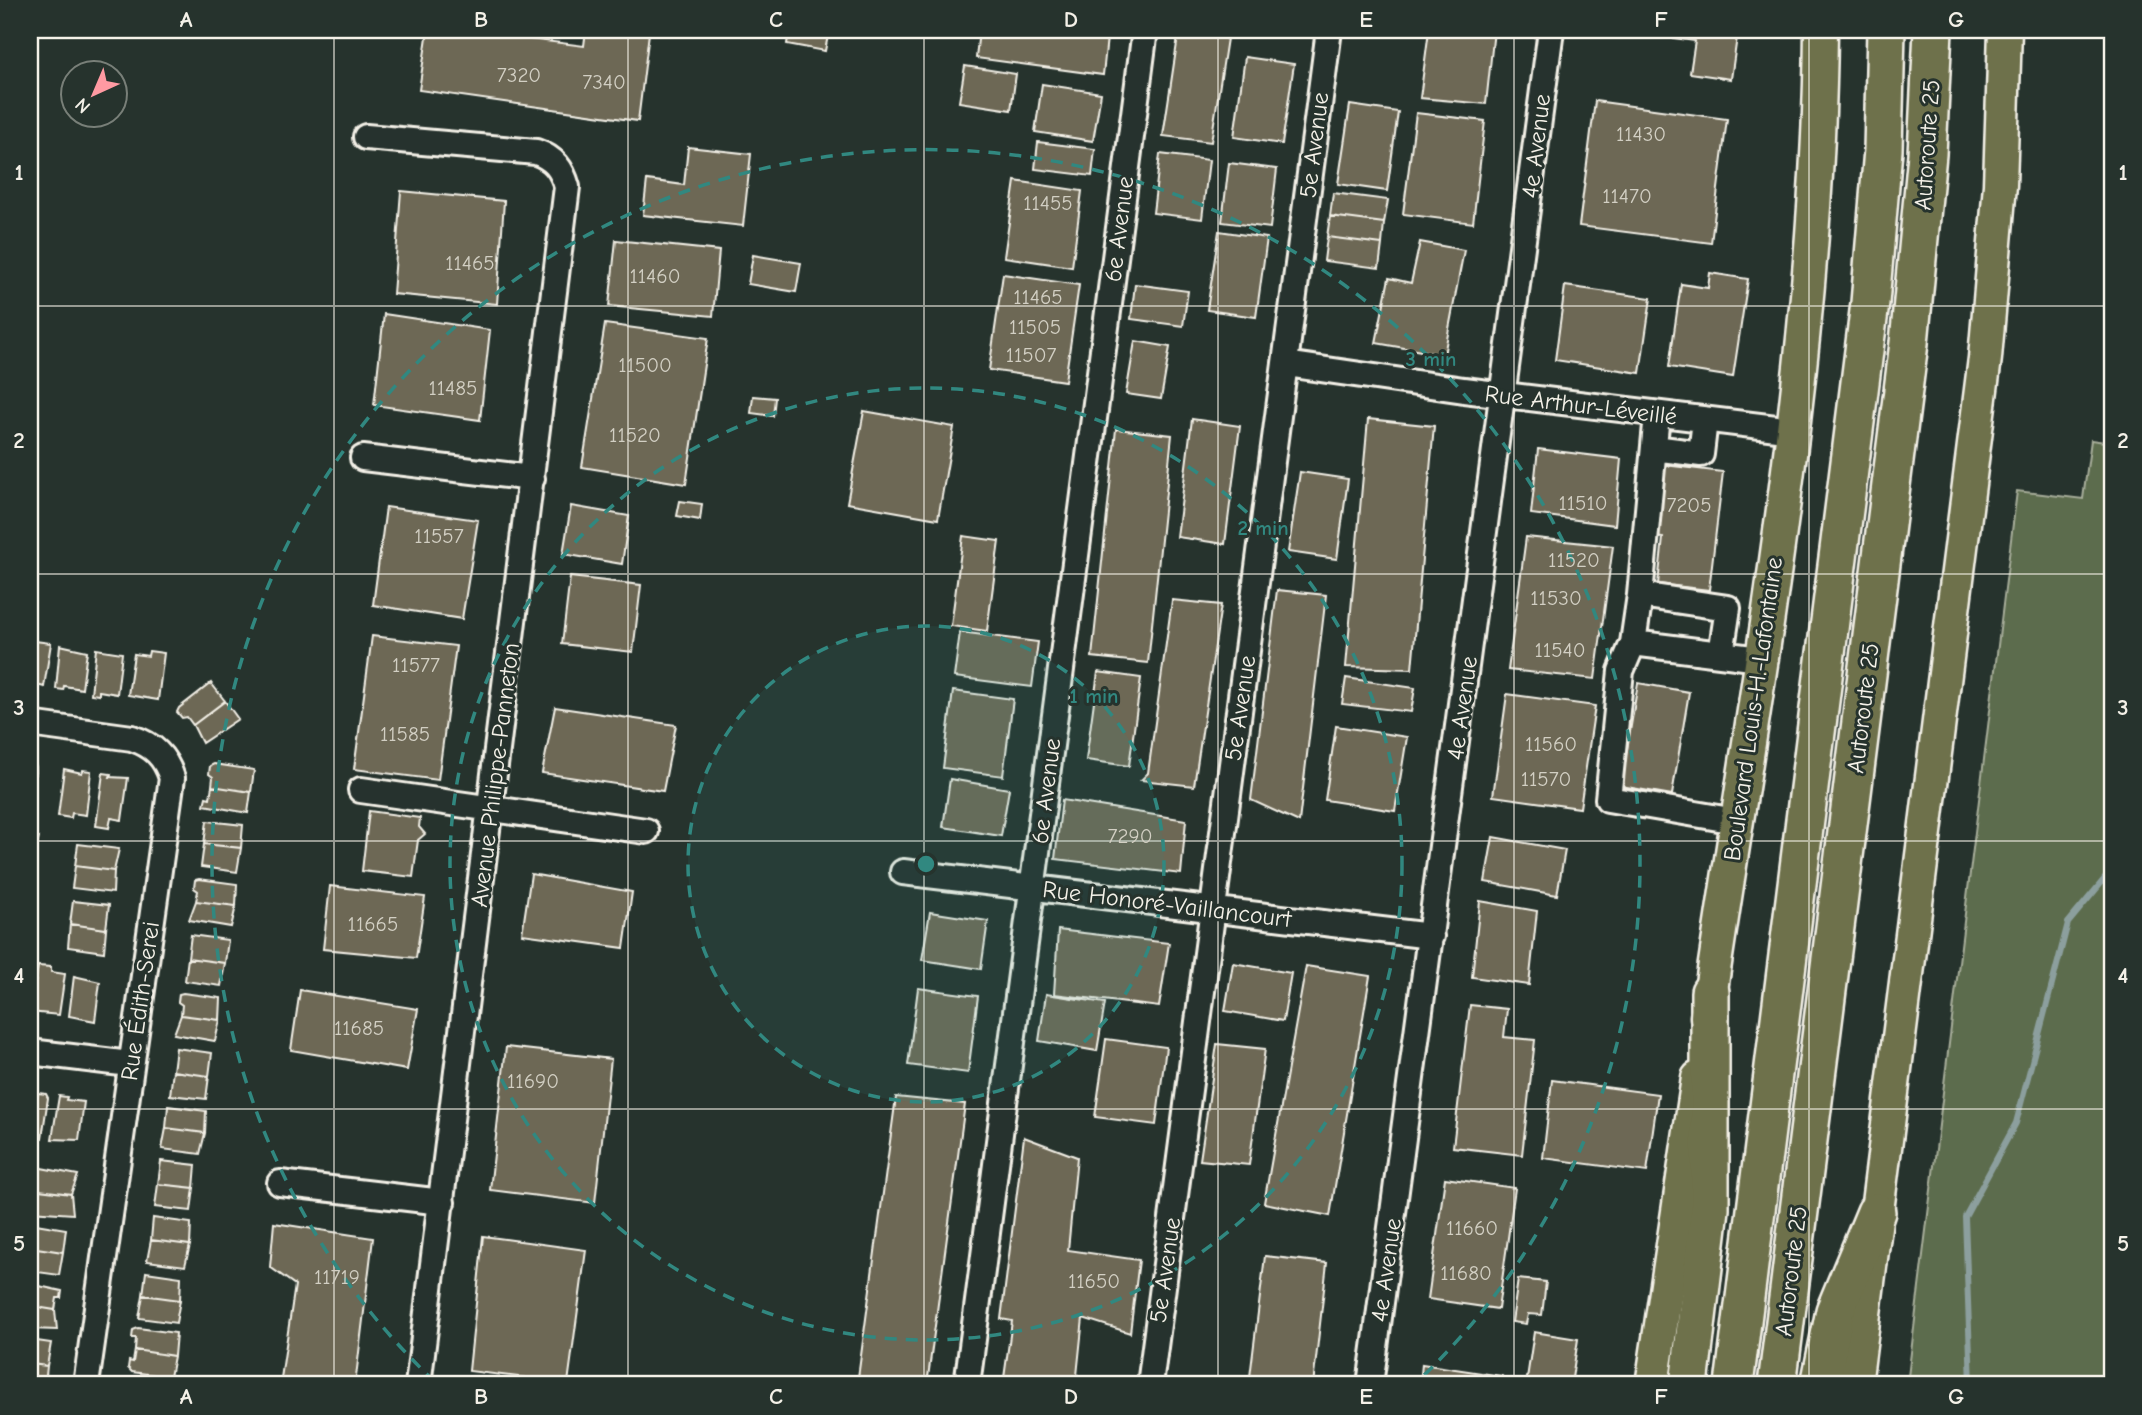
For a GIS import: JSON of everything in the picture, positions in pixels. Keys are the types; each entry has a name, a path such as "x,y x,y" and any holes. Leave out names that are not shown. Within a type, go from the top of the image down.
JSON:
{"highway":[{"name":"Autoroute 25","path":"1734,1385 1867,331 1881,175 1886,30"},
{"name":"Autoroute 25","path":"1777,1385 1909,343 1924,190 1933,30"},
{"path":"1689,1385 1710,1209 1710,992"},
{"path":"1819,1385 1835,1311 1876,1212"}],"main road":[{"name":"Boulevard Louis-H.-Lafontaine","path":"1652,1385 1793,430 1815,200 1821,30"},
{"path":"1855,1385 1985,358 2000,185 2005,30"}],"street":[{"name":"6e Avenue","path":"967,1385 1145,30"},
{"name":"5e Avenue","path":"1150,1385 1329,30"},
{"name":"4e Avenue","path":"1370,1385 1551,30"},
{"name":"Avenue Philippe-Panneton","path":"366,136 536,152 548,156 559,166 567,187 418,1385"},
{"name":"Rue Arthur-Léveillé","path":"1286,364 1793,430"},
{"path":"1657,414 1640,595 1633,643 1621,671 1608,799 1736,821"},
{"path":"1654,448 1701,454 1704,420"},
{"path":"363,458 532,478"},
{"path":"1640,595 1728,608 1721,654"},
{"path":"1633,643 1760,659"},
{"name":"Rue Édith-Serei","path":"30,724 132,738 147,743 167,764 172,778 86,1385"},
{"path":"361,790 646,831"},
{"name":"Rue Honoré-Vaillancourt","path":"903,872 1431,936"},
{"path":"30,1052 130,1064"},
{"path":"280,1184 442,1202"}],"green space":[{"path":"2091,440 2112,443 2112,1385 1907,1385 2017,491 2083,499"}],"building":[{"path":"428,30 458,30 584,46 586,30 631,30 649,33 638,121 419,90"},
{"path":"789,30 829,30 825,51 787,44"},
{"path":"979,30 1050,30 1107,37 1103,75 976,58"},
{"path":"1179,30 1228,32 1211,142 1163,136"},
{"path":"1429,30 1494,30 1486,104 1420,98"},
{"path":"1617,30 1738,30 1731,79 1690,73 1695,41"},
{"path":"1245,57 1294,64 1282,144 1234,137"},
{"path":"965,66 1016,74 1011,110 959,102"},
{"path":"1042,84 1101,93 1093,141 1035,132"},
{"path":"1595,101 1727,119 1711,243 1579,226"},
{"path":"1350,105 1398,112 1387,191 1338,184"},
{"path":"1416,113 1485,121 1473,223 1403,214"},
{"path":"1038,142 1095,149 1092,176 1035,169"},
{"path":"688,147 751,154 743,226 643,215 647,180 684,185"},
{"path":"1160,154 1209,160 1202,219 1153,213"},
{"path":"1229,163 1277,169 1270,228 1222,222"},
{"path":"1015,181 1082,191 1072,267 1004,257"},
{"path":"401,191 504,201 497,304 393,294"},
{"path":"1333,193 1388,200 1384,223 1330,216"},
{"path":"1330,216 1384,223 1382,244 1327,237"},
{"path":"1219,231 1267,238 1256,317 1207,310"},
{"path":"1327,237 1382,244 1379,268 1324,261"},
{"path":"616,240 719,251 713,316 609,306"},
{"path":"1420,242 1464,250 1444,355 1376,343 1389,278 1411,283"},
{"path":"753,255 801,263 796,292 748,284"},
{"path":"1710,273 1748,279 1733,377 1669,367 1681,284 1708,288"},
{"path":"1003,274 1079,285 1065,381 989,370"},
{"path":"1135,284 1188,291 1183,326 1131,319"},
{"path":"1565,286 1651,298 1640,373 1555,360"},
{"path":"384,314 490,330 480,420 374,405"},
{"path":"605,324 708,338 686,484 582,467"},
{"path":"1135,341 1170,347 1161,399 1126,394"},
{"path":"753,396 775,398 773,416 751,413"},
{"path":"864,411 954,427 938,519 847,503"},
{"path":"1192,419 1240,426 1225,544 1177,537"},
{"path":"1368,419 1434,426 1412,669 1346,667"},
{"path":"1116,429 1172,435 1148,663 1092,657"},
{"path":"1538,449 1621,459 1615,525 1531,514"},
{"path":"1656,464 1723,472 1709,590 1658,584 1663,538 1647,536"},
{"path":"1300,472 1348,479 1337,559 1288,552"},
{"path":"680,501 702,504 700,520 677,516"},
{"path":"571,506 629,516 622,564 563,554"},
{"path":"386,507 478,520 462,619 373,605"},
{"path":"963,536 999,541 987,631 951,626"},
{"path":"1526,537 1613,546 1595,679 1508,670"},
{"path":"570,577 641,585 633,652 562,644"},
{"path":"1277,590 1326,595 1299,822 1251,800"},
{"path":"1172,600 1221,605 1194,786 1141,780 1148,773"},
{"path":"960,632 1038,642 1032,687 954,677"},
{"path":"372,636 456,646 438,780 354,769"},
{"path":"30,643 51,643 44,687 30,683"},
{"path":"60,645 87,651 82,689 64,686 63,690 56,689"},
{"path":"96,649 122,653 117,694 99,691 99,695 91,694"},
{"path":"149,651 164,653 158,700 128,695 134,654 148,656"},
{"path":"1098,672 1141,678 1129,766 1086,760"},
{"path":"1346,678 1415,688 1411,712 1342,704"},
{"path":"211,683 225,701 193,725 187,717 182,718 177,712"},
{"path":"1638,683 1689,692 1672,795 1621,786"},
{"path":"953,691 1013,699 1003,776 943,768"},
{"path":"1507,694 1595,706 1580,808 1493,796"},
{"path":"225,701 238,719 202,743 193,725"},
{"path":"555,707 676,725 663,791 542,773"},
{"path":"1336,726 1407,737 1395,811 1325,800"},
{"path":"30,763 36,767 31,807"},
{"path":"214,764 254,770 251,792 212,786 213,777 209,774 210,766"},
{"path":"64,769 82,773 83,770 91,771 86,815 72,813 71,818 58,816"},
{"path":"103,773 111,774 110,777 128,778 122,820 111,818 109,828 96,826"},
{"path":"950,779 1009,789 1001,836 943,827"},
{"path":"212,786 251,792 248,813 204,805 206,797 210,798"},
{"path":"1062,800 1186,820 1181,874 1055,859"},
{"path":"369,811 420,818 419,827 425,834 418,840 413,877 362,871"},
{"path":"207,821 243,825 241,848 204,844"},
{"path":"30,836 39,837 33,864 30,863"},
{"path":"1493,837 1565,850 1557,895 1485,882"},
{"path":"78,844 119,849 114,871 75,866"},
{"path":"204,844 241,848 237,872 201,867"},
{"path":"75,866 114,871 113,893 72,888"},
{"path":"531,874 632,892 624,948 522,934"},
{"path":"195,880 237,884 236,906 196,901 198,891 194,888"},
{"path":"330,886 425,897 416,958 323,949"},
{"path":"73,901 109,905 106,929 70,924"},
{"path":"196,901 236,906 231,927 189,920"},
{"path":"1480,901 1537,911 1529,985 1472,977"},
{"path":"930,912 988,921 981,969 922,960"},
{"path":"70,924 106,929 104,952 68,947"},
{"path":"1058,930 1169,943 1159,1007 1054,994"},
{"path":"191,935 228,940 225,963 188,958"},
{"path":"188,958 225,963 221,986 185,981"},
{"path":"1233,963 1291,973 1283,1021 1225,1011"},
{"path":"38,966 51,967 51,972 65,974 59,1015 30,1012"},
{"path":"1306,966 1370,976 1330,1216 1264,1203"},
{"path":"74,976 100,982 95,1021 69,1016"},
{"path":"918,988 978,996 968,1073 908,1065"},
{"path":"300,990 418,1009 407,1070 291,1050"},
{"path":"179,994 221,998 220,1020 181,1015 182,1005 178,1002"},
{"path":"1046,994 1105,1003 1097,1051 1039,1041"},
{"path":"1470,1005 1507,1009 1504,1037 1535,1040 1522,1155 1453,1147"},
{"path":"181,1015 220,1020 215,1041 174,1034"},
{"path":"1106,1039 1166,1047 1156,1125 1095,1117"},
{"path":"1217,1044 1265,1049 1249,1165 1200,1160"},
{"path":"506,1047 611,1059 595,1203 490,1190"},
{"path":"176,1048 212,1053 209,1076 173,1071"},
{"path":"173,1071 209,1076 206,1099 170,1095"},
{"path":"1552,1080 1658,1094 1647,1172 1543,1158"},
{"path":"38,1093 46,1094 48,1098 42,1138 30,1137 30,1094 37,1097"},
{"path":"59,1096 67,1097 66,1100 84,1102 79,1140 52,1139"},
{"path":"896,1097 965,1104 927,1385 857,1385"},
{"path":"168,1106 206,1111 205,1133 166,1128"},
{"path":"166,1128 205,1133 200,1154 162,1149"},
{"path":"1024,1137 1077,1157 1068,1250 1139,1260 1130,1333 1083,1318 1076,1385 1003,1385 1012,1321 1001,1319"},
{"path":"161,1161 196,1165 194,1188 158,1184"},
{"path":"36,1167 78,1175 71,1194 31,1189"},
{"path":"1445,1178 1515,1188 1498,1309 1428,1299"},
{"path":"158,1184 194,1188 191,1211 155,1207"},
{"path":"31,1189 71,1194 73,1214 30,1211"},
{"path":"153,1218 191,1223 190,1245 151,1240"},
{"path":"30,1223 66,1229 63,1252 30,1247"},
{"path":"274,1223 373,1238 355,1385 280,1385 295,1285 270,1267"},
{"path":"483,1236 586,1250 568,1383 469,1371"},
{"path":"151,1240 190,1245 185,1266 147,1261"},
{"path":"30,1247 63,1252 59,1275 30,1271"},
{"path":"1265,1256 1327,1263 1313,1385 1249,1385"},
{"path":"146,1272 181,1277 180,1300 143,1295"},
{"path":"1518,1279 1546,1282 1542,1315 1528,1314 1526,1324 1512,1322"},
{"path":"30,1284 62,1291 61,1298 57,1298 55,1310 30,1306"},
{"path":"143,1295 180,1300 176,1323 139,1318"},
{"path":"30,1306 55,1310 57,1330 30,1329"},
{"path":"138,1328 176,1333 174,1356 135,1350 136,1338 132,1338 133,1330"},
{"path":"1534,1332 1578,1339 1571,1385 1526,1385"},
{"path":"30,1340 51,1343 47,1366 30,1364"},
{"path":"135,1350 174,1356 170,1377 132,1372 128,1368 129,1361 133,1362"},
{"path":"30,1364 47,1366 45,1385 30,1385"},
{"path":"1422,1364 1502,1376 1503,1385 1420,1385"}],"waterway":[{"path":"1971,1385 1965,1217 2016,1123 2068,923 2112,870"}]}
